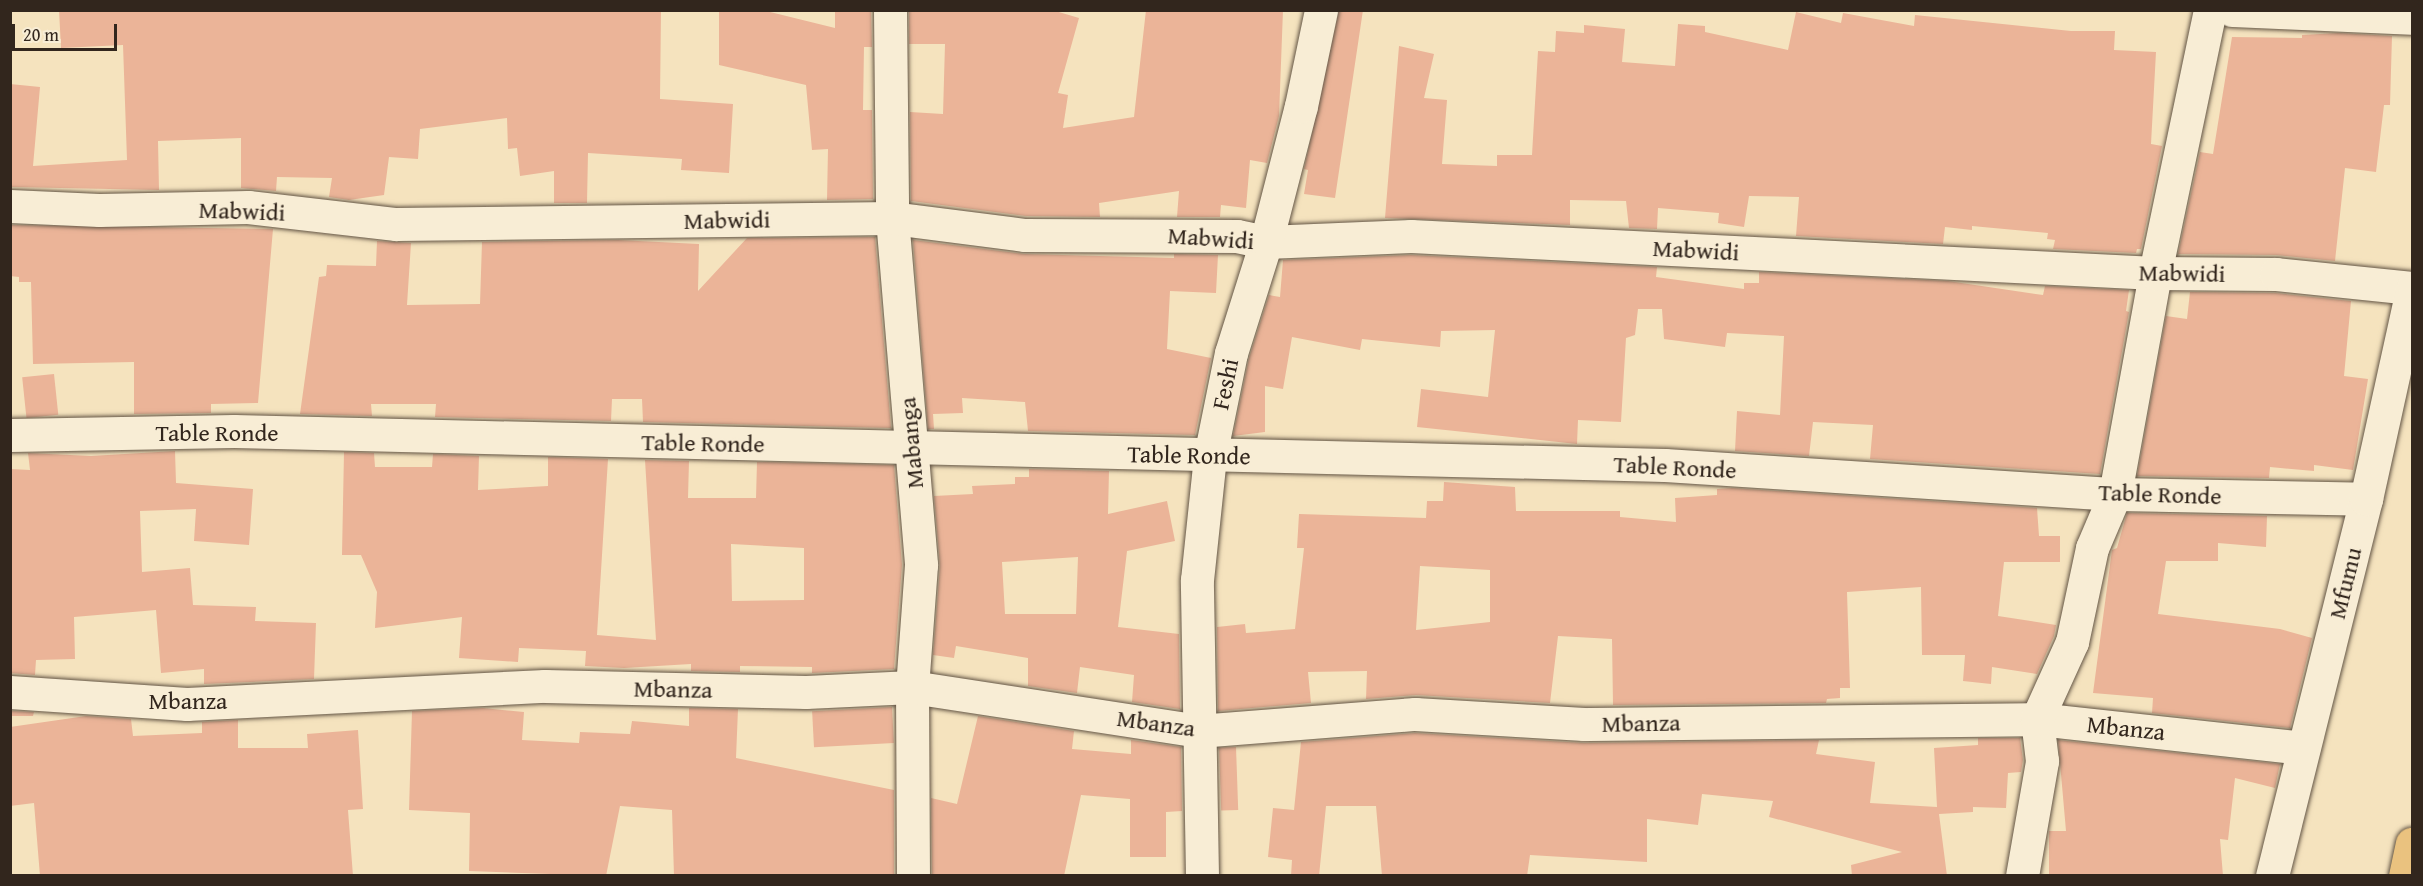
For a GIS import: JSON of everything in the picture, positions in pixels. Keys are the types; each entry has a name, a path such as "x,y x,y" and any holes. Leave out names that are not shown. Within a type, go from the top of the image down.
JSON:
{"highway":[{"path":"2405,876 2412,844"}],"street":[{"name":"Mabanga","path":"890,10 892,218 921,565 912,687 913,876"},
{"name":"Feshi","path":"1202,876 1197,580 1210,456 1231,352 1266,242 1301,106 1321,10"},
{"path":"2022,876 2042,761 2037,718 2072,642 2085,597 2092,548 2115,494 2155,273 2210,10"},
{"path":"2232,10 2412,18"},
{"name":"Mabwidi","path":"10,206 99,210 248,207 396,224 892,218 1025,235 1237,236 1266,242 1411,236 2155,273 2276,274 2412,288"},
{"name":"Mfumu","path":"2272,876 2366,499 2412,288"},
{"name":"Table Ronde","path":"10,435 234,431 1210,456 1665,465 2115,494 2366,499"},
{"name":"Mbanza","path":"10,692 187,704 545,686 806,692 912,687 1198,730 1415,714 1584,724 2037,718 2303,748"}],"building":[{"path":"59,10 661,10 660,99 733,104 729,173 681,170 682,159 588,153 587,203 554,203 554,171 520,176 517,148 508,149 507,118 420,129 418,159 389,157 384,195 349,200 329,197 332,178 277,177 276,191 241,188 241,138 158,141 159,190 12,187 10,84 40,87 33,166 127,160 123,45 61,48"},
{"path":"719,10 762,10 835,28 835,10 871,10 872,47 864,47 863,110 872,110 873,199 827,200 828,149 812,150 806,85 719,65"},
{"path":"909,10 1052,10 1079,18 1058,93 1068,95 1063,128 1134,117 1146,10 1283,10 1279,116 1267,163 1250,160 1246,208 1221,205 1220,217 1177,217 1179,191 1099,203 1100,217 1026,216 911,201 910,112 943,114 945,44 909,44"},
{"path":"1339,10 1363,10 1335,198 1304,194 1308,170 1304,169"},
{"path":"1796,12 1841,23 1843,13 1914,26 1915,15 2071,31 2115,31 2114,50 2156,52 2151,144 2162,146 2141,249 2137,249 2136,253 2053,249 2055,240 2047,239 2048,233 1972,226 1972,230 1945,227 1943,244 1796,236 1799,197 1749,196 1744,227 1718,223 1719,213 1658,208 1657,229 1629,228 1626,201 1570,200 1570,225 1385,218 1399,46 1434,54 1424,98 1447,100 1442,164 1497,166 1497,155 1532,155 1538,51 1555,52 1556,31 1584,33 1584,25 1625,29 1622,62 1675,66 1678,24 1705,26 1705,32 1788,50"},
{"path":"2338,33 2392,36 2390,105 2384,105 2376,172 2345,168 2335,261 2276,255 2178,254 2200,152 2213,154 2232,37 2302,38 2302,35"},
{"path":"10,225 273,229 258,403 211,404 211,413 134,414 134,362 33,364 31,282 19,282 19,277 10,276"},
{"path":"875,237 891,428 643,422 642,399 612,399 611,421 435,417 436,404 371,404 372,416 300,414 319,277 326,276 327,265 376,266 377,241 411,243 407,305 480,304 482,242 618,240 699,244 698,291 747,238"},
{"path":"913,240 1025,254 1174,258 1174,254 1218,255 1216,293 1170,291 1167,349 1211,358 1195,435 1028,431 1025,402 962,398 963,413 933,414 934,429 928,429"},
{"path":"1411,255 1657,267 1656,277 1744,289 1744,283 1759,283 1759,272 1948,281 2043,295 2045,286 2129,290 2126,311 2129,312 2100,474 1870,459 1873,425 1813,422 1809,456 1735,451 1737,411 1780,415 1784,336 1727,333 1725,347 1664,339 1662,309 1638,309 1635,335 1626,338 1621,422 1578,420 1577,444 1417,427 1421,389 1488,397 1495,330 1441,331 1440,347 1362,339 1360,350 1292,337 1283,389 1265,386 1265,432 1233,436 1249,358 1269,295 1280,297 1283,260"},
{"path":"2190,292 2275,293 2351,301 2344,376 2368,379 2353,470 2314,465 2314,471 2270,467 2269,478 2137,476 2166,316 2187,319"},
{"path":"54,374 58,415 26,418 22,377"},
{"path":"175,451 176,483 253,489 249,545 194,541 196,509 140,511 142,572 190,568 193,605 256,607 255,621 316,623 314,679 204,684 204,669 161,673 156,610 74,617 75,659 36,660 35,675 10,673 10,469 30,470 28,453 91,456"},
{"path":"344,452 374,453 375,467 432,467 433,454 479,456 478,490 548,486 548,457 608,459 597,635 656,640 645,460 689,461 688,498 756,498 757,462 894,465 902,565 894,669 812,673 812,667 740,666 740,672 691,671 691,664 624,668 585,666 586,651 519,648 518,662 459,658 462,617 375,628 377,592 361,555 342,555","holes":["731,544 804,548 804,600 732,601"]},
{"path":"1029,469 1109,471 1108,514 1167,501 1175,541 1127,551 1118,627 1179,634 1180,709 1132,702 1134,675 1080,667 1077,693 1028,686 1028,658 956,646 954,658 933,655 940,566 934,496 973,494 972,486 1015,484 1015,477 1029,477","holes":["1078,557 1076,614 1005,614 1002,562"]},
{"path":"1444,482 1515,487 1516,511 1620,511 1620,517 1676,522 1675,498 1717,495 1717,489 1732,488 2037,508 2039,536 2060,536 2060,562 2004,562 1998,616 2056,625 2054,636 2037,674 1992,667 1991,684 1963,681 1965,655 1922,655 1921,587 1847,592 1850,688 1840,688 1840,698 1827,699 1826,703 1613,705 1612,639 1558,636 1550,703 1416,695 1366,699 1367,671 1308,672 1311,703 1218,711 1217,627 1245,624 1246,633 1295,629 1304,548 1297,548 1299,514 1426,518 1427,501 1443,501","holes":["1420,566 1490,570 1490,622 1416,630"]},
{"path":"2127,513 2267,516 2266,547 2218,543 2218,561 2166,561 2158,614 2280,629 2312,638 2290,728 2152,713 2153,698 2093,693 2112,550 2117,548"},
{"path":"892,707 894,743 814,747 812,711"},
{"path":"483,708 524,712 522,740 579,743 580,732 630,734 632,721 689,726 689,708 738,709 736,758 894,790 894,876 674,876 672,810 620,806 606,876 469,871 470,813 409,810 412,711"},
{"path":"10,711 34,712 33,716 10,716"},
{"path":"86,716 131,719 133,736 202,733 202,722 238,720 238,748 308,748 307,734 358,730 363,809 348,810 353,876 40,876 34,803 10,806 10,727"},
{"path":"978,716 1074,731 1072,749 1131,754 1131,740 1181,747 1182,811 1166,812 1166,857 1130,857 1130,799 1081,795 1064,876 932,876 931,798 957,804"},
{"path":"1415,733 1584,743 1819,740 1816,754 1875,762 1870,803 1937,807 1934,748 1978,745 1978,738 2020,738 2023,760 2021,772 2008,773 2006,808 1973,807 1973,812 1939,814 1947,876 1852,876 1851,865 1902,852 1769,817 1773,801 1702,794 1698,825 1647,819 1647,862 1530,855 1527,876 1382,876 1376,806 1326,806 1319,876 1291,876 1292,860 1268,857 1273,808 1294,810 1301,742"},
{"path":"2058,740 2280,764 2275,788 2235,778 2228,840 2220,839 2223,876 2049,876 2049,831 2066,831"},
{"path":"1236,747 1238,810 1221,811 1219,748"}]}
